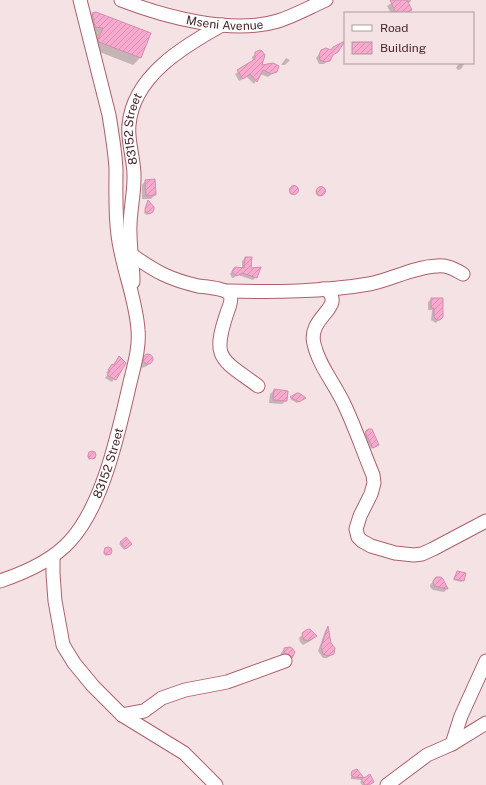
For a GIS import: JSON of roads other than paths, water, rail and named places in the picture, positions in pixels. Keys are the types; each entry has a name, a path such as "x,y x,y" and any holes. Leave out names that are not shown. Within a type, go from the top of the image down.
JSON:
{"street":[{"name":"83152 Street","path":"80,0 110,121 115,152 118,235 126,277 133,299"},
{"name":"Mseni Avenue","path":"121,0 190,20 242,27 277,21 326,0"},
{"name":"83152 Street","path":"0,581 53,557 70,541 84,522 94,502 112,456 127,398 137,347 138,332 133,299 130,234 134,179 128,129 130,117 135,100 144,85 164,62 199,38 222,25"},
{"path":"132,254 156,272 169,278 227,291 322,289 370,284 401,273 435,266 449,267 463,274"},
{"path":"322,289 326,289 332,294 333,302 318,320 313,335 314,346 344,404 373,475 374,484 371,494 360,516 356,529 358,537 362,541 381,550 414,555 434,549 486,521"},
{"path":"227,291 230,295 231,301 220,340 221,354 227,364 258,386"},
{"path":"53,557 55,601 63,645 74,663 93,686 122,715 184,753 216,785"},
{"path":"122,715 144,711 162,698 185,690 227,682 285,661"},
{"path":"452,744 461,716 486,661"},
{"path":"387,785 427,755 452,744 486,723"}]}
